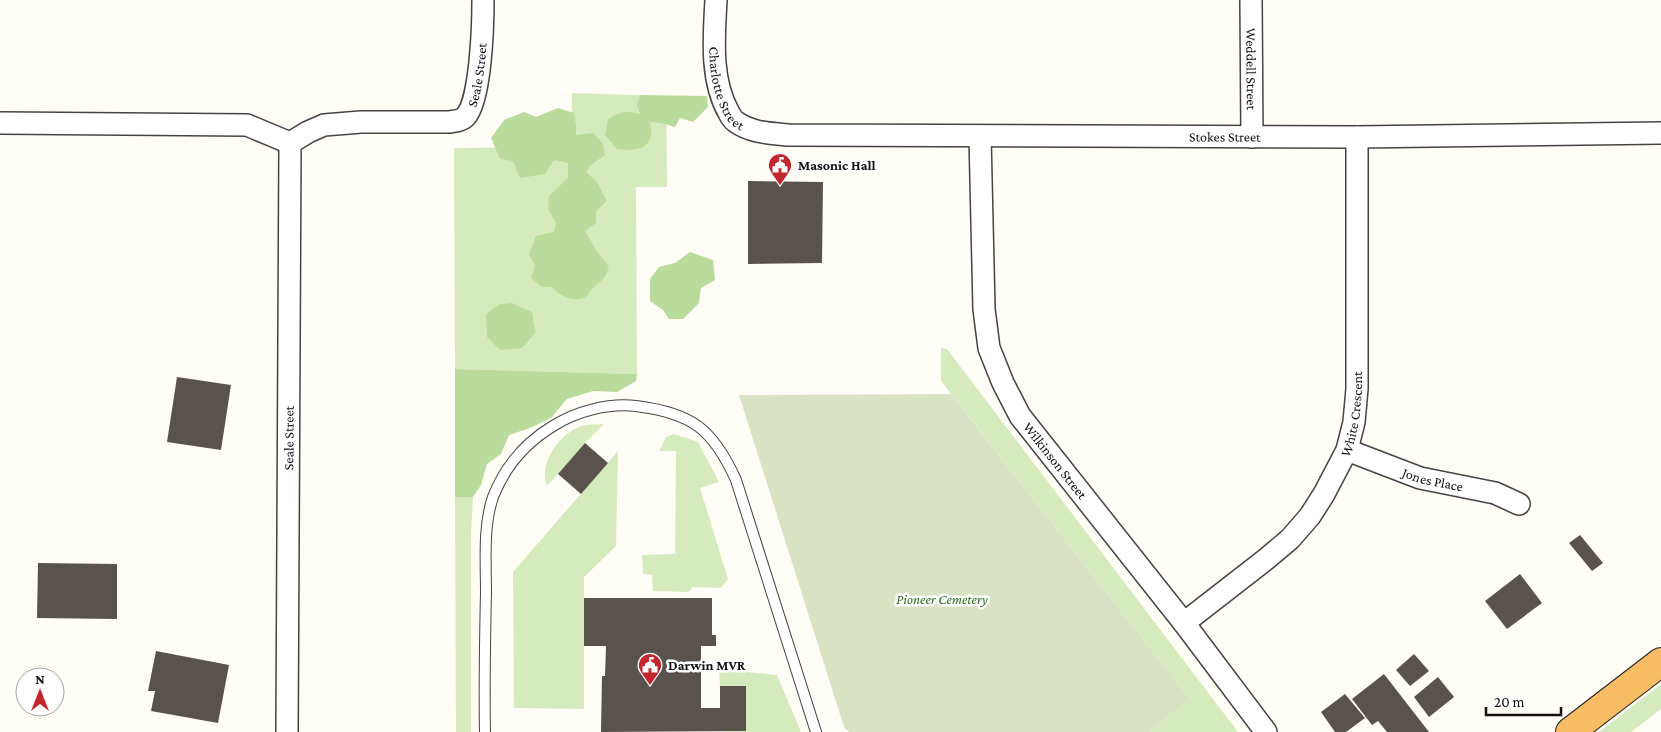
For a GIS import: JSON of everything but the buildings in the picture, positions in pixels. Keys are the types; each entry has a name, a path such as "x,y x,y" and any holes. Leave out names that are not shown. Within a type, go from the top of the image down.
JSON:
{"highway":[{"path":"1570,732 1661,662"}],"street":[{"name":"Seale Street","path":"287,732 290,143 324,125 361,122 450,122 460,120 472,104 479,75 483,0"},
{"name":"Charlotte Street","path":"716,0 714,27 716,75 724,104 734,121 753,131 788,135"},
{"name":"Weddell Street","path":"1251,0 1252,137"},
{"path":"0,123 247,125 290,143"},
{"name":"Stokes Street","path":"788,135 1357,137 1661,133"},
{"name":"Wilkinson Street","path":"980,136 984,309 989,348 1003,383 1020,416 1184,623 1266,732"},
{"name":"White Crescent","path":"1184,623 1290,539 1310,516 1347,450 1354,422 1357,389 1357,137"},
{"name":"Jones Place","path":"1347,450 1420,478 1495,493 1519,504"}],"lane":[{"path":"485,732 486,536 493,499 509,466 528,442 562,420 579,413 617,406 647,408 682,416 706,431 724,455 736,480 786,643 816,732"}],"green space":[{"path":"572,93 666,96 667,187 636,187 637,374 455,369 454,148 571,147"},
{"path":"640,95 707,96 708,107 693,122 680,118 675,127 650,122 651,135 646,144 638,149 617,149 605,135 608,119 624,112 640,114 637,104"},
{"path":"558,108 574,113 576,135 593,133 603,144 605,155 592,164 586,172 597,182 607,201 596,211 596,223 585,231 597,252 609,266 605,277 587,296 581,299 563,296 552,287 542,287 531,278 535,266 529,254 536,236 554,232 556,223 548,209 549,196 568,178 568,163 554,160 545,174 520,178 513,161 500,159 491,138 504,120 524,112 536,117"},
{"path":"690,252 713,260 715,280 701,288 699,303 683,319 669,319 663,310 650,301 650,279 659,267 675,263"},
{"path":"512,303 532,312 535,333 522,348 500,350 487,337 486,314 500,304"},
{"path":"941,348 947,349 1238,732 1150,732 1190,699 941,381"},
{"path":"455,369 637,374 636,381 617,392 593,391 567,399 551,418 509,435 501,454 487,464 481,485 473,497 455,497"},
{"name":"Pioneer Cemetery","path":"951,394 1190,699 1150,732 849,732 844,727 739,395"},
{"path":"604,424 547,486 545,477 548,458 560,441 576,428 585,425"},
{"path":"674,434 698,442 719,482 700,488 728,579 721,588 693,587 688,592 653,591 652,575 643,574 642,555 675,554 676,451 659,451 666,437"},
{"path":"618,451 616,546 584,577 584,709 514,708 513,572"},
{"path":"455,497 473,497 471,535 471,732 456,732"},
{"path":"719,669 777,675 801,732 716,732 746,731 746,686 720,686"},
{"path":"1661,684 1661,709 1631,732 1599,732"}],"place":[{"name":"Masonic Hall","path":"780,186"},
{"name":"Darwin MVR","path":"650,686"}]}
